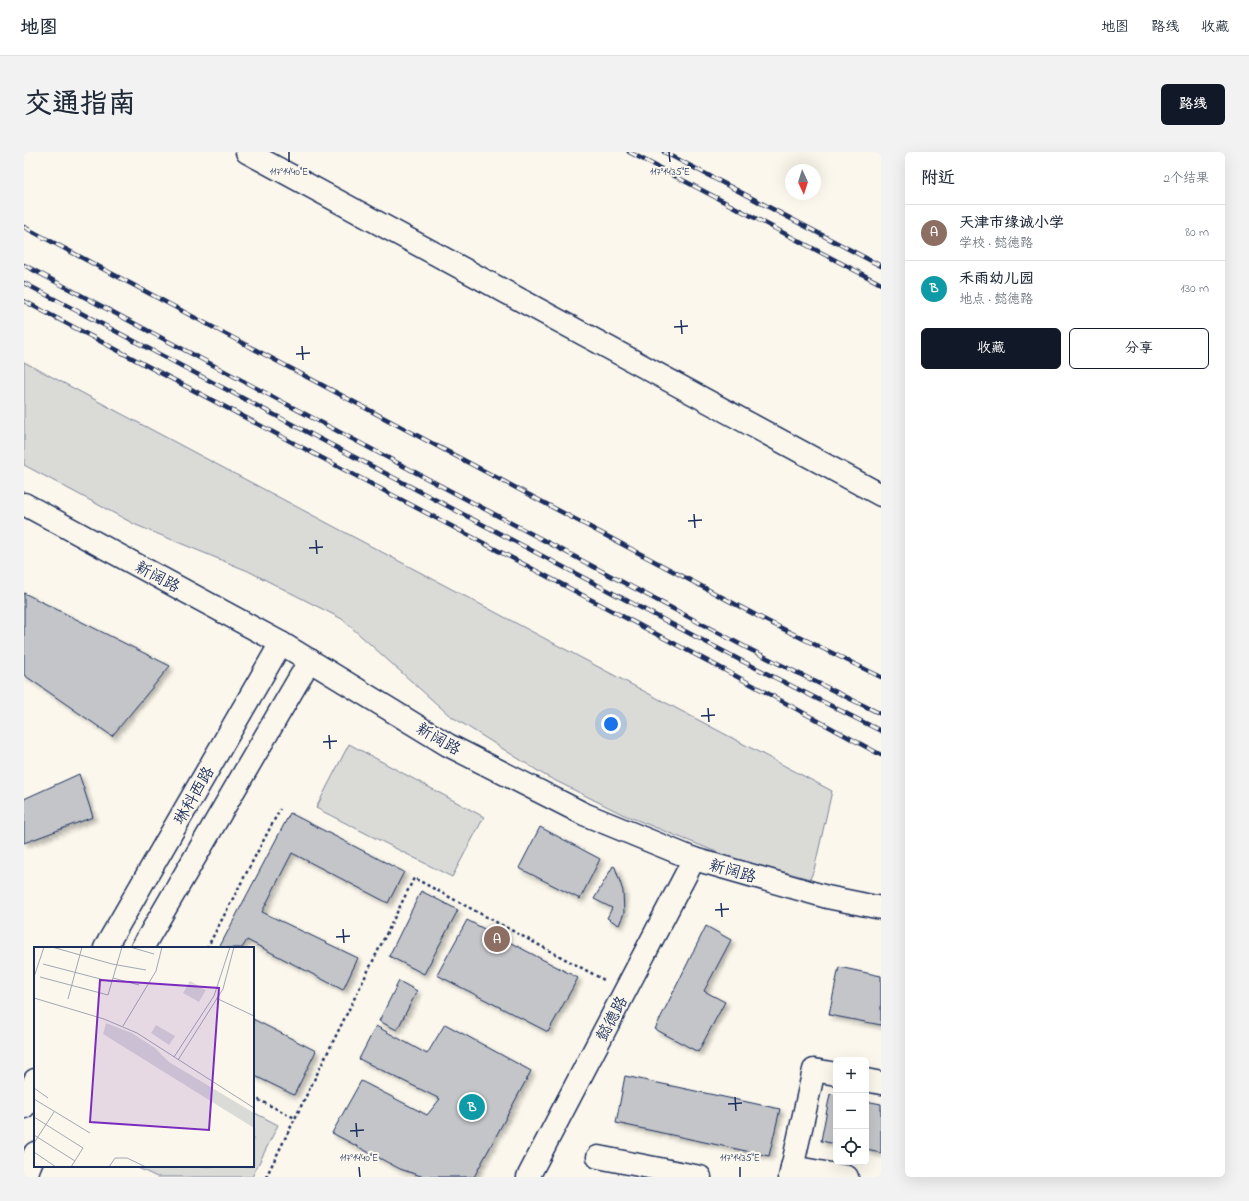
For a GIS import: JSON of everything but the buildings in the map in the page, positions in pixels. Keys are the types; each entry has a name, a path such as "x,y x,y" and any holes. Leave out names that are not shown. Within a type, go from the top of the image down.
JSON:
{"street":[{"path":"247,152 881,495"},
{"name":"新阔路","path":"24,504 281,643 448,745 584,814 694,859 827,897 881,908"},
{"name":"琳科西路","path":"106,947 281,643"},
{"name":"琳科西路","path":"143,947 310,660"},
{"name":"懿德路","path":"528,1177 694,859"},
{"path":"833,1073 814,1070 791,1172 847,1177"},
{"path":"869,1081 881,1083"},
{"path":"26,1177 34,1155"},
{"path":"598,1157 700,1177"}],"path":[{"path":"209,947 280,809"},
{"path":"266,1177 414,878 625,991"},
{"path":"254,1098 295,1118"}],"shaded area":[{"path":"24,362 832,791 814,870 810,879 729,857 622,814 546,776 449,715 342,619 248,571 136,525 24,465"},
{"path":"349,744 484,817 452,877 316,808"},
{"path":"254,1113 278,1125 252,1177 157,1177 136,1167 254,1167"}],"railway":[{"path":"629,152 881,284"},
{"path":"664,152 881,266"},
{"path":"24,227 767,621 881,677"},
{"path":"24,265 749,649 881,714"},
{"path":"24,283 740,660 881,731"},
{"path":"24,301 734,675 881,755"}],"place":[{"name":"天津市缘诚小学","path":"497,939"},
{"name":"禾雨幼儿园","path":"472,1107"}]}
